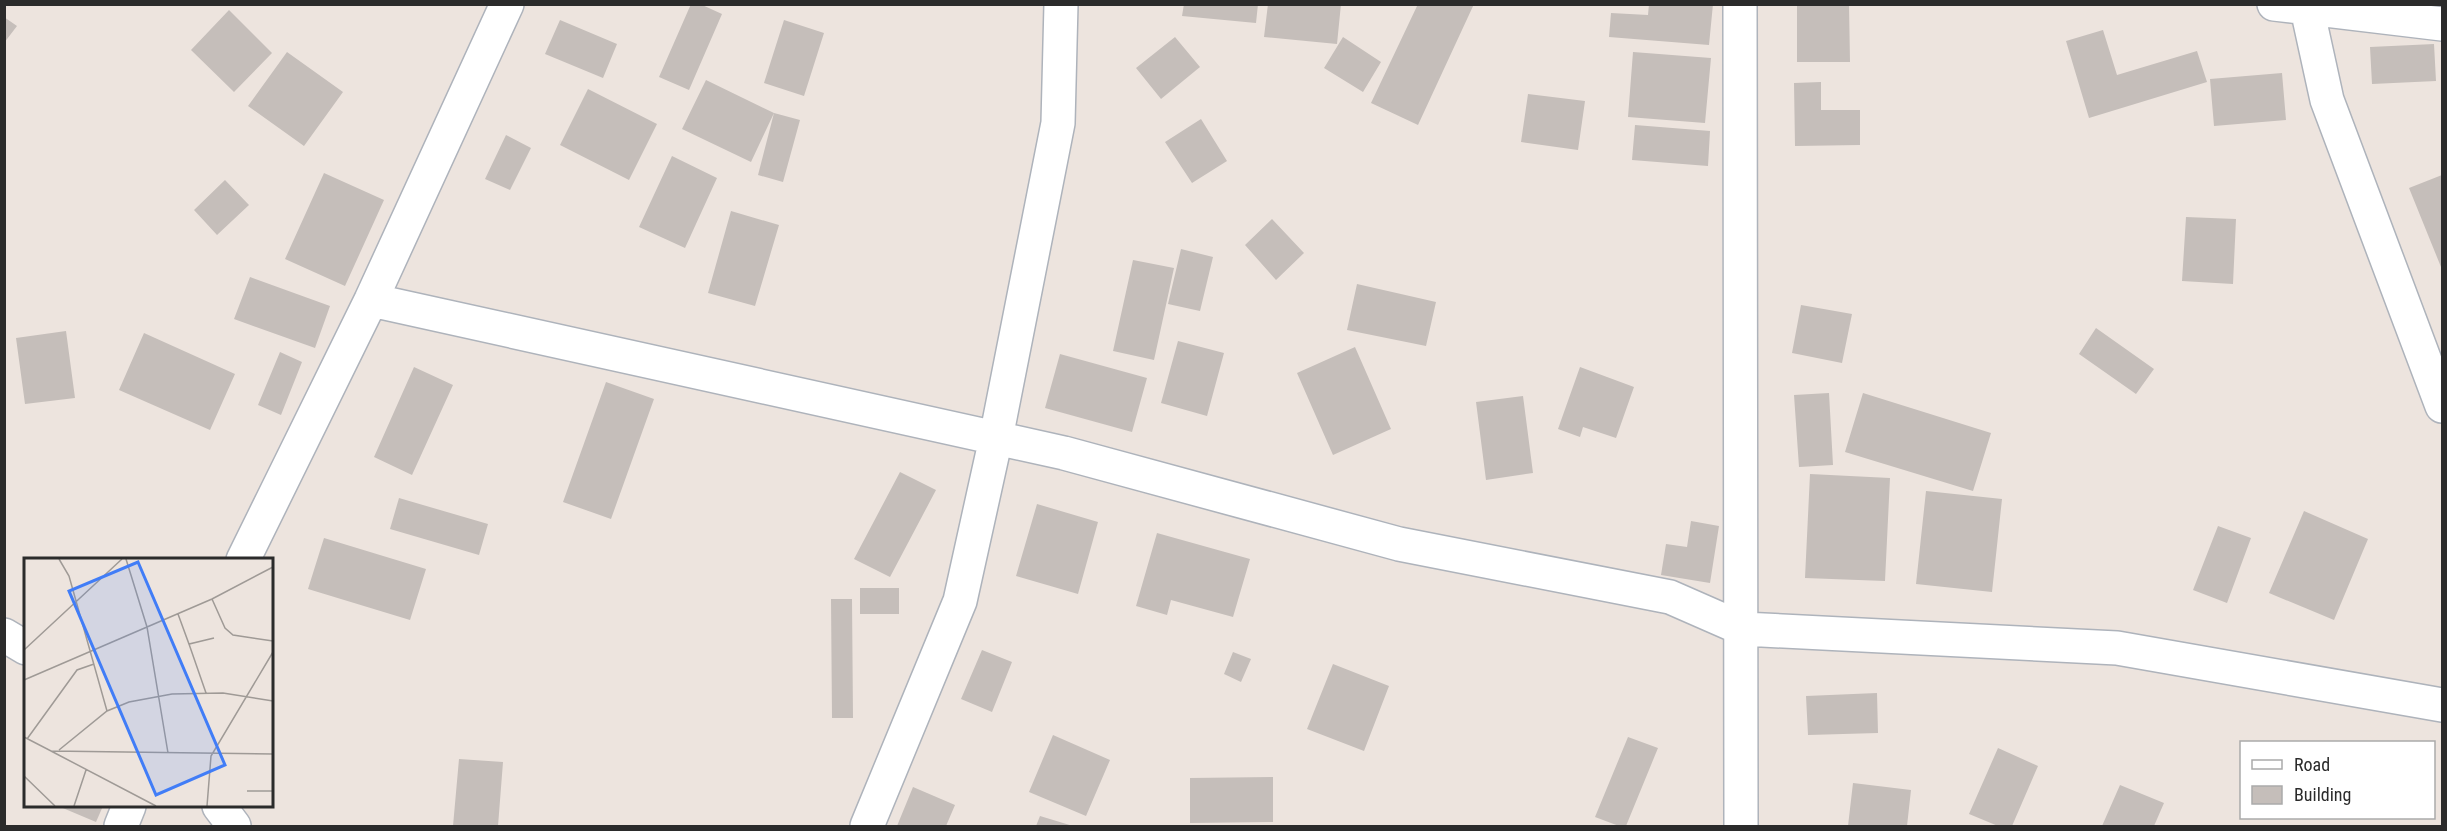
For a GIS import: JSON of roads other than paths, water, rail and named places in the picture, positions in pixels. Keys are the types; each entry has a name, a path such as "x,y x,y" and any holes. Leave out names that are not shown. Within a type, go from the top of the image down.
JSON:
{"street":[{"path":"244,558 370,300 507,4"},
{"path":"867,826 960,601 996,438 1058,123 1061,4"},
{"path":"1740,4 1743,629 1741,826"},
{"path":"2274,4 2442,24"},
{"path":"2306,6 2327,100 2442,406"},
{"path":"370,300 1064,453 1400,544 1670,597 1743,629 2117,648 2442,705"},
{"path":"4,635 24,647"},
{"path":"121,826 129,807"},
{"path":"220,807 234,826"}]}
